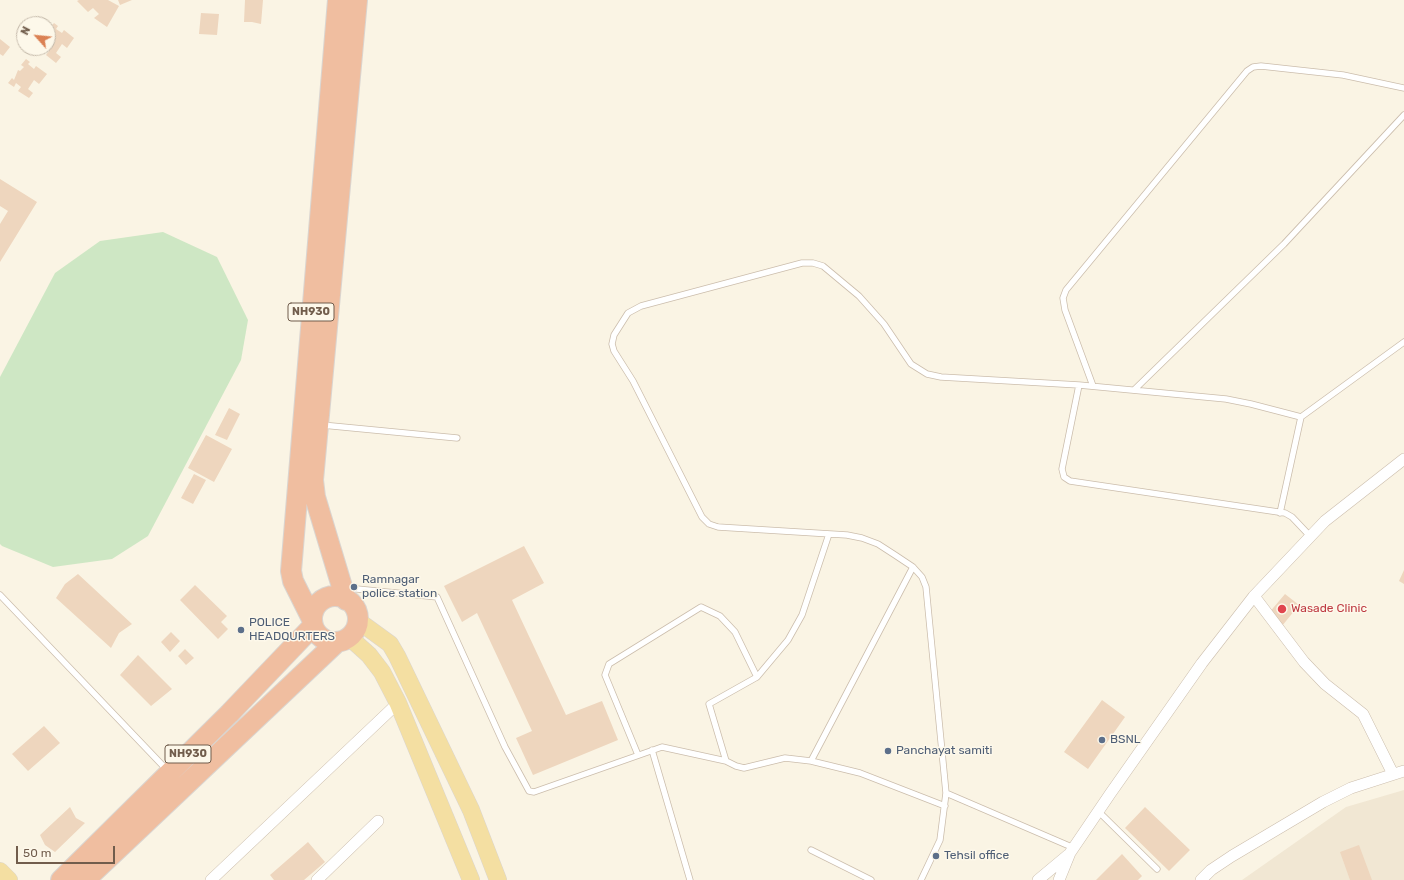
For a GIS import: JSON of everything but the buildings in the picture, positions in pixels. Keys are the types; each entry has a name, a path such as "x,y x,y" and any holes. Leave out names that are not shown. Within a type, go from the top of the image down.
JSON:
{"highway":[{"name":"NH930","path":"85,880 348,633 354,608 344,594 313,488 310,424 338,0"},
{"name":"NH930","path":"348,633 323,639 318,635 293,581 291,571 310,424 357,0"},
{"name":"NH930","path":"61,880 229,714 313,622 316,606 321,601 344,594"}],"main road":[{"path":"348,633 382,672 398,703 471,880"},
{"path":"348,633 390,644 471,810 498,880"},
{"path":"0,871 9,880"}],"street":[{"path":"1059,880 1072,851 1202,663 1254,596 1325,521 1402,464"},
{"path":"1201,880 1211,870 1232,856 1323,802 1351,788 1399,772 1363,714 1325,684 1304,662 1254,596"},
{"path":"211,880 398,703"},
{"path":"317,880 378,821"},
{"path":"1038,880 1072,851"}],"lane":[{"path":"1093,386 1065,310 1063,298 1066,290 1247,71 1253,67 1261,66 1344,75 1404,88"},
{"path":"1134,390 1284,244 1404,115"},
{"path":"922,880 940,840 946,793 926,587 922,577 913,567 878,544 847,535 718,527 709,524 702,517 633,381 614,351 612,344 614,335 628,313 649,304 802,263 813,263 823,266 859,296 884,324 911,364 927,374 941,377 1093,386 1226,400 1251,404 1301,417"},
{"path":"1280,513 1301,417 1404,342"},
{"path":"1079,385 1062,469 1064,477 1070,481 1280,513 1292,516 1310,536"},
{"path":"310,424 457,438"},
{"path":"726,760 709,704 757,677 796,629 829,534"},
{"path":"811,761 913,567"},
{"path":"344,594 437,597 505,747 529,791 534,792 662,746 726,760 736,766 744,768 785,758 811,761 860,773 945,806"},
{"path":"0,595 169,773"},
{"path":"638,755 605,675 608,664 702,607 720,616 735,632 757,677"},
{"path":"652,750 690,880"},
{"path":"946,793 1072,851"},
{"path":"1099,812 1157,869"},
{"path":"811,850 871,880"}],"shaded area":[{"path":"1404,790 1404,880 1242,880 1346,807"}],"green space":[{"path":"163,232 217,257 248,320 241,360 148,536 112,559 53,567 2,546 0,544 0,377 55,273 100,241"}],"place":[{"name":"Ramnagar police station","path":"354,587"},
{"name":"Wasade Clinic","path":"1282,609"},
{"name":"POLICE HEADQURTERS","path":"241,630"},
{"name":"BSNL","path":"1102,740"},
{"name":"Panchayat samiti","path":"888,751"},
{"name":"Tehsil office","path":"936,856"}]}
